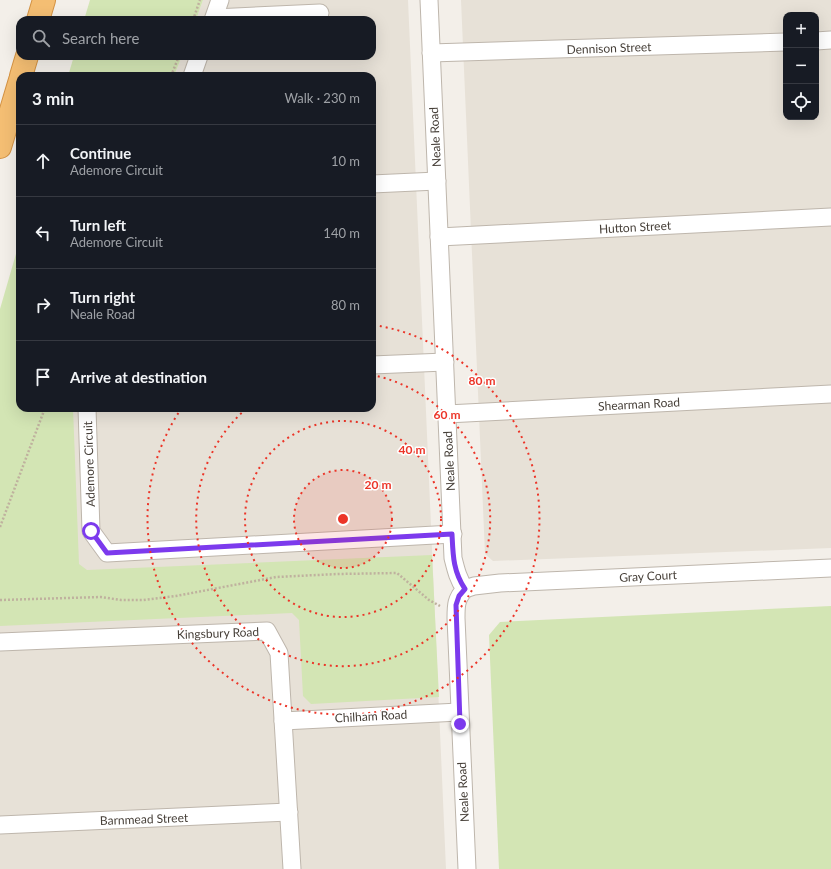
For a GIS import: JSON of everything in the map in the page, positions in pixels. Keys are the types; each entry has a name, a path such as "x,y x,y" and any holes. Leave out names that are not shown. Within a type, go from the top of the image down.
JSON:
{"highway":[{"path":"39,16 44,0"},
{"path":"22,72 26,60"},
{"path":"0,147 16,93"}],"street":[{"path":"214,16 220,0"},
{"name":"Neale Road","path":"429,0 453,558 457,574 465,589 459,596 456,608 459,712 467,869"},
{"path":"266,16 320,13"},
{"path":"819,41 831,40"},
{"name":"Dennison Street","path":"431,54 783,42"},
{"path":"193,72 198,60"},
{"path":"376,184 437,181"},
{"name":"Hutton Street","path":"439,237 831,216"},
{"path":"376,366 445,362"},
{"name":"Shearman Road","path":"447,414 831,394"},
{"name":"Ademore Circuit","path":"88,412 91,531 107,553 452,534"},
{"name":"Gray Court","path":"465,589 474,586 500,583 831,568"},
{"name":"Kingsbury Road","path":"0,642 266,631 279,653 292,869"},
{"name":"Chilham Road","path":"283,721 459,712"},
{"name":"Barnmead Street","path":"0,825 289,812"}],"path":[{"path":"194,16 200,0"},
{"path":"173,72 177,60"},
{"path":"0,527 43,412"},
{"path":"0,600 101,596 121,600 143,600 176,596 276,577 397,573 429,600 442,607 456,608"}],"shaded area":[{"path":"203,0 408,0 446,869 0,869 0,536 47,412 376,412 376,72 176,72 180,60 376,60 376,16 197,16"},
{"path":"461,0 831,0 831,548 493,561 485,554"}],"green space":[{"path":"90,0 203,0 197,16 85,16"},
{"path":"73,60 180,60 176,72 69,72"},
{"path":"16,254 16,412 73,412 79,564 87,570 432,555 439,697 311,704 303,696 299,620 292,613 0,626 0,309"},
{"path":"831,606 831,869 499,869 489,635 500,622"}],"route":[{"path":"91,531 107,553 452,534 453,558 460,582 465,589 459,596 456,605 460,724"}]}
